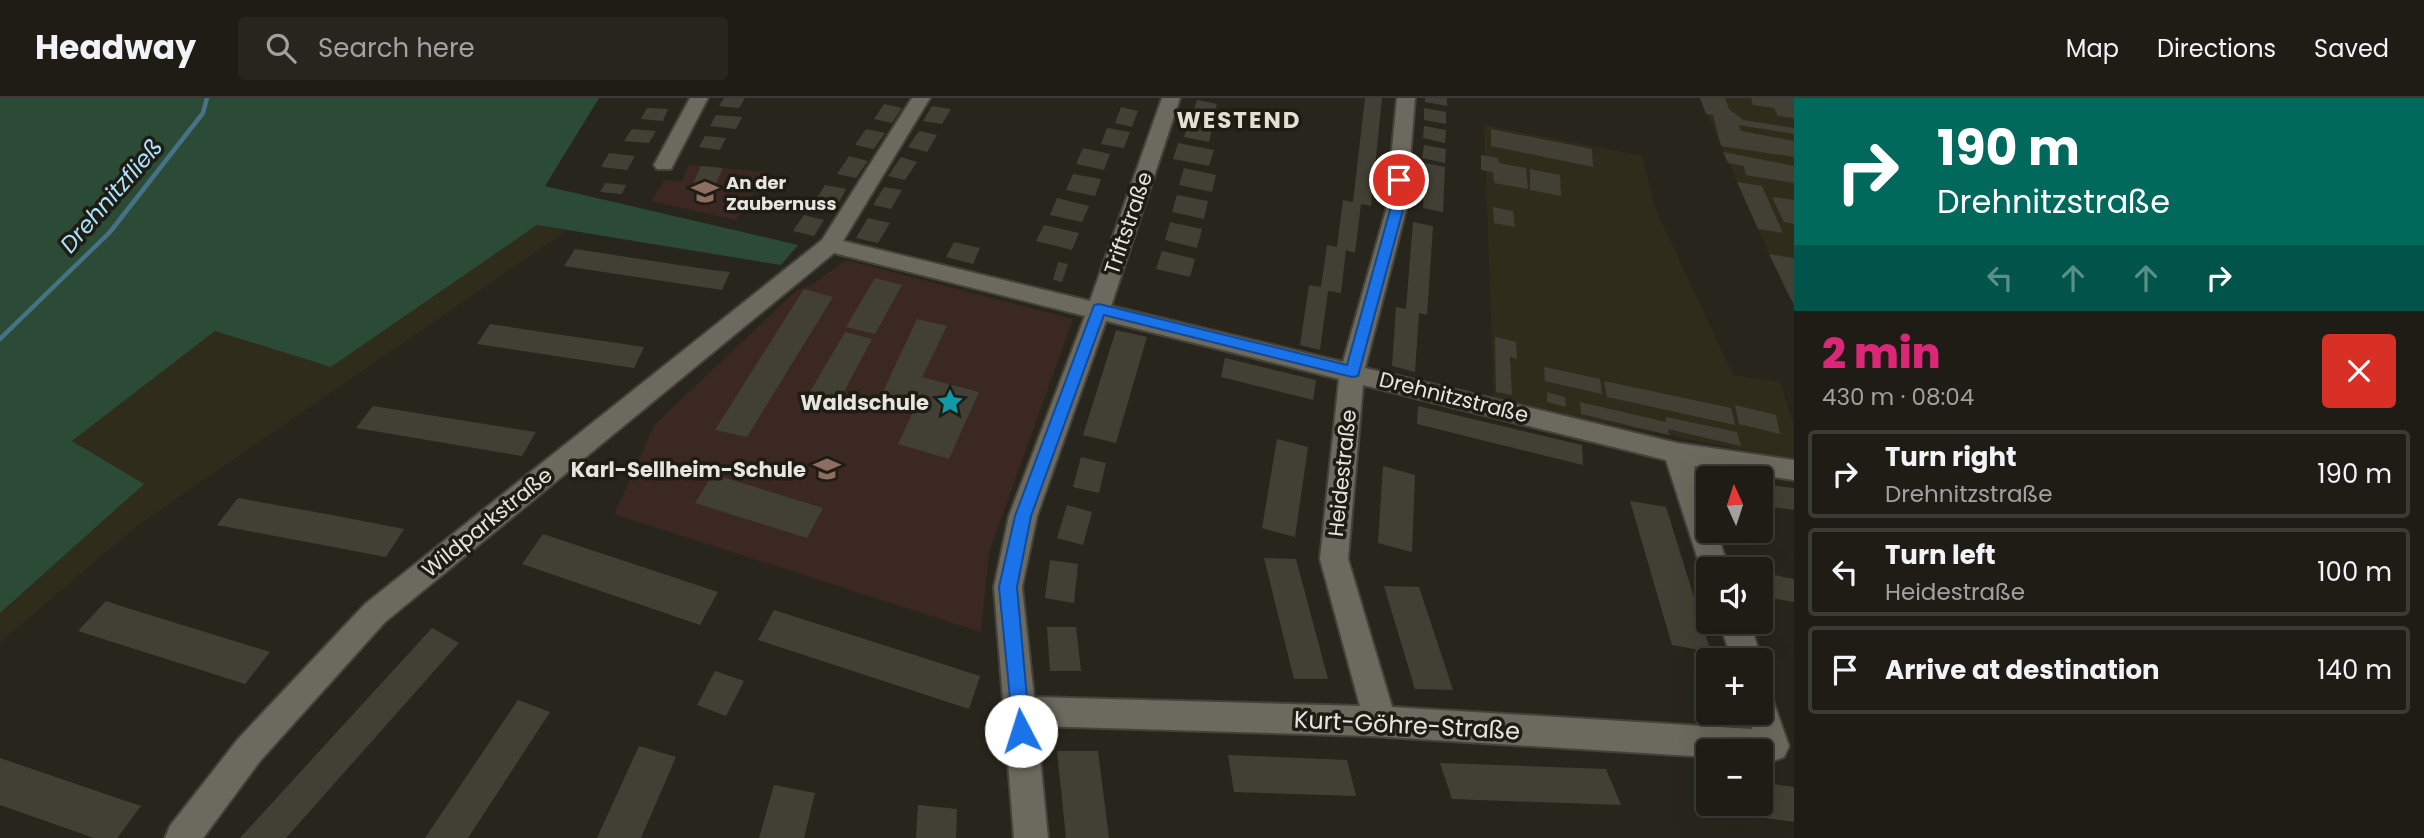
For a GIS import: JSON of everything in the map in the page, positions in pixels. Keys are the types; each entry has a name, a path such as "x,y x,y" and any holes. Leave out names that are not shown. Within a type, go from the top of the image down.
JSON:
{"street":[{"path":"664,165 699,98"},
{"name":"Wildparkstraße","path":"183,838 250,750 375,613 830,245 921,98"},
{"name":"Triftstraße","path":"1031,838 1008,587 1023,516 1099,309 1171,98"},
{"name":"Heidestraße","path":"1381,723 1334,559 1352,372 1396,210 1406,98"},
{"name":"Drehnitzstraße","path":"830,245 1677,453 1794,470"},
{"path":"1677,453 1711,557"},
{"name":"Kurt-Göhre-Straße","path":"1019,711 1381,723 1773,746 1767,725"}],"shaded area":[{"path":"1700,98 1794,98 1794,304 1787,294"},
{"path":"1484,125 1642,156 1655,208 1733,375 1780,382 1794,426 1794,460 1494,401"},
{"name":"An der Zaubernuss","path":"689,165 766,172 736,220 651,201 664,180 681,182"},
{"path":"537,225 566,231 138,525 0,642 0,613 143,484 72,441 215,331 331,367"},
{"name":"Karl-Sellheim-Schule","path":"846,260 1073,319 989,552 981,632 614,514 655,424 797,290 812,285"}],"green space":[{"path":"0,98 599,98 545,186 798,245 781,265 537,225 331,367 215,331 72,441 144,484 0,613"}],"building":[{"path":"724,98 745,98 739,108 719,106"},
{"path":"1365,98 1382,98 1371,206 1361,204 1355,253 1346,250 1341,293 1328,291 1320,350 1300,345 1309,285 1321,287 1327,245 1337,247 1343,200 1353,202"},
{"path":"1425,98 1447,98 1447,106 1425,102"},
{"path":"1700,98 1725,98 1729,109 1743,120 1794,128 1794,134 1739,125 1741,131 1794,141 1794,157 1721,146 1713,115 1706,114"},
{"path":"1751,98 1794,98 1794,118 1778,116 1774,108 1753,105"},
{"path":"1197,100 1217,104 1212,120 1192,116"},
{"path":"884,104 902,108 892,123 874,119"},
{"path":"932,106 951,109 942,124 923,121"},
{"path":"1121,107 1138,111 1132,127 1115,123"},
{"path":"647,108 668,109 663,121 641,119"},
{"path":"1424,108 1446,112 1446,124 1424,120"},
{"path":"716,115 742,117 736,129 710,126"},
{"path":"1189,121 1213,125 1209,142 1184,137"},
{"path":"1424,126 1446,130 1445,143 1423,138"},
{"path":"1107,128 1130,132 1124,148 1101,144"},
{"path":"632,129 656,131 649,143 624,141"},
{"path":"866,129 885,133 874,149 855,145"},
{"path":"1491,129 1592,149 1593,167 1491,146"},
{"path":"919,131 937,135 927,152 908,147"},
{"path":"705,136 726,138 720,150 699,147"},
{"path":"1178,143 1214,150 1209,166 1173,159"},
{"path":"1424,145 1446,149 1445,163 1422,158"},
{"path":"1083,148 1110,154 1104,170 1076,164"},
{"path":"1723,152 1794,166 1794,183 1746,175 1744,166 1728,163"},
{"path":"609,153 635,156 627,170 601,167"},
{"path":"1481,155 1498,158 1499,163 1526,168 1528,189 1494,183 1493,172 1481,170"},
{"path":"849,156 868,161 856,178 837,174"},
{"path":"901,157 917,162 905,180 888,176"},
{"path":"1425,163 1445,167 1443,212 1423,208"},
{"path":"701,166 723,168 713,190 691,188"},
{"path":"1184,168 1216,175 1212,192 1179,185"},
{"path":"1530,169 1560,175 1561,196 1530,190"},
{"path":"1073,174 1101,179 1095,196 1066,190"},
{"path":"1737,182 1762,186 1783,233 1758,229"},
{"path":"605,183 626,185 622,194 600,192"},
{"path":"825,185 846,189 835,210 813,205"},
{"path":"884,187 902,190 891,209 873,205"},
{"path":"1177,195 1208,201 1204,219 1172,212"},
{"path":"1772,197 1794,200 1794,224 1784,222"},
{"path":"1057,198 1089,206 1082,222 1050,215"},
{"path":"1493,207 1513,211 1515,227 1494,223"},
{"path":"804,215 824,220 814,236 793,231"},
{"path":"868,218 890,223 878,243 856,238"},
{"path":"1170,222 1202,229 1197,248 1165,240"},
{"path":"1413,222 1433,226 1427,315 1419,313 1415,372 1392,366 1396,307 1406,309"},
{"path":"1044,225 1079,233 1072,250 1036,241"},
{"path":"954,242 980,248 973,264 946,257"},
{"path":"575,249 730,272 722,290 564,266"},
{"path":"1162,251 1195,259 1190,277 1156,269"},
{"path":"1769,254 1794,258 1794,305"},
{"path":"1058,262 1068,264 1062,282 1053,280"},
{"path":"875,278 902,285 875,334 846,327"},
{"path":"804,289 833,297 747,437 715,430"},
{"path":"917,319 947,326 922,377 979,392 949,459 898,444 914,410 879,400"},
{"path":"490,324 644,347 634,368 477,344"},
{"path":"1116,330 1147,337 1116,443 1083,435"},
{"path":"845,332 872,339 837,405 807,397"},
{"path":"1495,337 1516,342 1517,359 1510,357 1512,395 1496,392"},
{"path":"1225,358 1316,380 1313,400 1221,377"},
{"path":"1544,367 1600,379 1602,394 1545,381"},
{"path":"1604,381 1731,408 1735,425 1607,397"},
{"path":"1547,392 1565,397 1566,407 1547,402"},
{"path":"1580,402 1666,422 1666,417 1737,432 1741,446 1668,429 1669,435 1581,414"},
{"path":"1735,405 1776,415 1780,434 1739,424"},
{"path":"373,406 536,432 522,456 356,428"},
{"path":"1418,406 1582,445 1583,465 1417,424"},
{"path":"1277,439 1308,447 1295,537 1262,528"},
{"path":"1081,457 1106,463 1099,493 1073,487"},
{"path":"1383,466 1415,475 1412,552 1378,543"},
{"path":"713,474 823,508 807,538 695,503"},
{"path":"1773,486 1794,488 1794,510 1773,507"},
{"path":"238,498 404,529 386,557 217,525"},
{"path":"1630,501 1666,507 1696,604 1696,634 1705,634 1710,648 1696,649 1672,645"},
{"path":"1067,505 1092,512 1083,545 1057,538"},
{"path":"543,534 718,592 700,625 522,564"},
{"path":"1264,558 1296,559 1328,679 1294,679"},
{"path":"1050,560 1078,564 1074,603 1045,598"},
{"path":"1773,575 1794,579 1794,602 1773,598"},
{"path":"1384,586 1419,587 1453,690 1415,689"},
{"path":"106,601 270,652 245,684 78,631"},
{"path":"774,610 980,676 969,709 758,640"},
{"path":"1047,627 1076,627 1081,671 1050,671"},
{"path":"432,628 459,643 286,838 240,838"},
{"path":"715,671 744,681 726,716 697,705"},
{"path":"518,700 550,712 468,838 425,838"},
{"path":"639,746 676,757 641,838 597,838"},
{"path":"1057,751 1098,751 1109,838 1066,838"},
{"path":"1228,755 1347,760 1356,796 1234,792"},
{"path":"0,758 141,806 117,838 94,838 0,805"},
{"path":"1440,763 1606,769 1621,805 1452,799"},
{"path":"1773,784 1794,787 1794,822 1750,816 1773,816"},
{"path":"774,785 815,793 804,838 759,838"},
{"path":"918,805 957,809 956,838 916,838"}],"waterway":[{"name":"Drehnitzfließ","path":"0,339 110,232 203,113 207,98"}],"place":[{"name":"An der Zaubernuss","path":"705,192"},
{"name":"Waldschule","path":"950,402"},
{"name":"Karl-Sellheim-Schule","path":"827,469"}],"district":[{"name":"WESTEND","path":"1239,120"}],"route":[{"path":"1021,731 1008,587 1023,516 1099,309 1352,372 1396,210 1399,180"}]}
